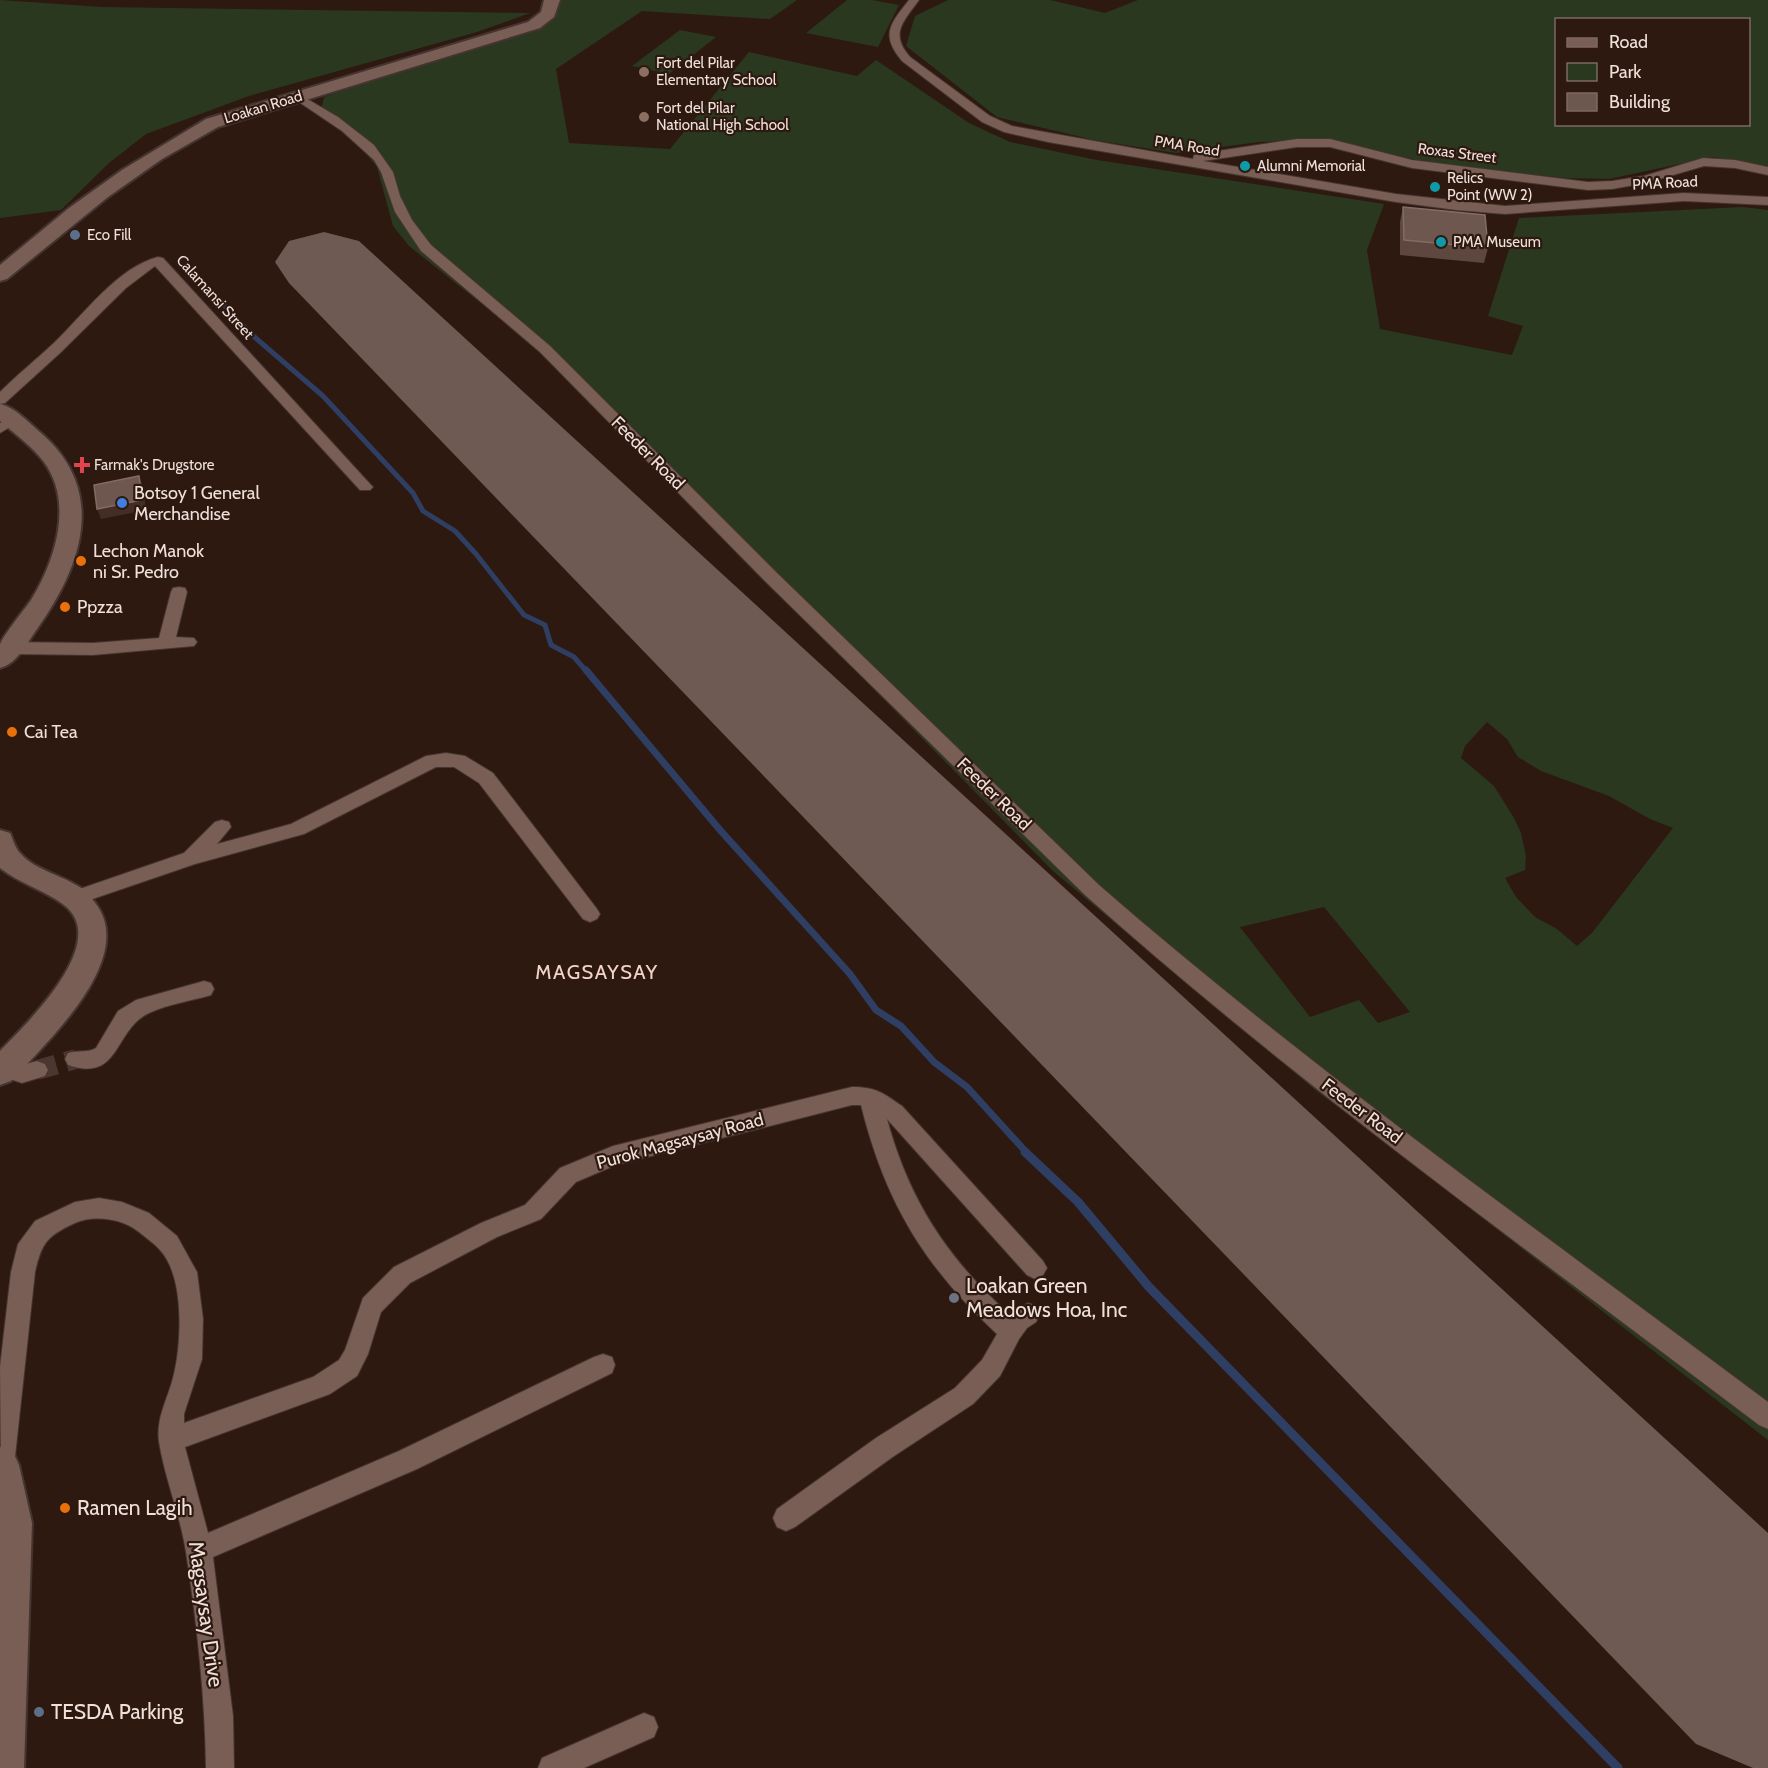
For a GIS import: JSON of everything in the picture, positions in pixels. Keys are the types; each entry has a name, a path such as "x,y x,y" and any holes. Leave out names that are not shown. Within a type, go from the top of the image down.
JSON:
{"main road":[{"name":"Loakan Road","path":"0,275 128,173 177,141 212,123 534,25 548,14 552,0"},
{"path":"4,420 51,455 61,470 69,489 72,507 65,554 54,581 45,598 5,654"},
{"path":"0,840 7,858 24,872 75,898 90,918 93,938 79,980 48,1021 3,1071"},
{"path":"1,1466 13,1523 3,1768"}],"street":[{"name":"PMA Road","path":"914,0 899,19 893,35 895,48 906,59 986,118 1008,129 1048,138 1396,198 1504,210 1684,197 1768,201"},
{"name":"Feeder Road","path":"297,96 344,127 370,149 386,169 391,188 411,231 426,248 545,349 771,577 1092,890 1135,928 1320,1079 1768,1417"},
{"name":"Roxas Street","path":"1178,161 1297,143 1330,143 1412,164 1588,186 1612,185 1646,179 1703,162 1735,164 1768,171"},
{"name":"Calamansi Street","path":"0,400 56,349 119,286 144,266 158,261 365,487"},
{"path":"166,644 179,592"},
{"path":"5,654 188,642"},
{"path":"75,898 191,858 297,829 432,761 446,759 459,760 486,778 590,914"},
{"path":"191,858 222,827"},
{"path":"76,1059 95,1060 103,1054 125,1017 143,1006 204,989"},
{"path":"3,1071 22,1074 37,1070"},
{"name":"Purok Magsaysay Road","path":"171,1440 321,1386 348,1368 356,1354 371,1306 402,1275 489,1230 533,1212 561,1181 577,1169 613,1156 852,1096 870,1096"},
{"path":"870,1096 894,1112 1035,1268"},
{"path":"786,1518 885,1447 964,1396 991,1368 1019,1322 962,1284 936,1254 916,1221 894,1176 879,1135 870,1096"},
{"name":"Magsaysay Drive","path":"1,1466 23,1272 30,1244 43,1228 75,1212 99,1208 122,1212 141,1220 169,1243 185,1272 191,1319 190,1359 183,1386 171,1414 171,1440 199,1551 219,1716 220,1768"},
{"path":"199,1551 408,1460 603,1365"},
{"path":"552,1768 644,1726"}],"green space":[{"path":"0,0 102,7 530,13 477,32 249,96 146,134 109,163 61,210 0,218"},
{"path":"562,0 797,0 770,19 642,11 556,69 569,143 670,149 749,52 857,76 876,60 969,123 1010,142 1097,160 1384,204 1367,250 1380,329 1512,355 1523,326 1488,316 1519,218 1743,207 1768,210 1768,1440 1314,1089 1053,871 536,347 409,246 393,226 377,167 358,144 320,115 324,97 366,82 364,80 542,26 556,15","holes":["1487,722 1507,739 1518,757 1541,771 1609,796 1650,819 1673,828 1592,933 1577,946 1557,929 1535,917 1516,897 1505,878 1525,870 1526,856 1521,833 1494,786 1461,758 1465,746","1324,907 1410,1012 1378,1023 1359,1000 1310,1017 1240,927"]},
{"path":"847,0 872,0 899,5 878,47 806,33"},
{"path":"948,0 1050,0 1105,13 1138,0 1768,0 1768,166 1712,157 1609,179 1565,178 1431,163 1322,139 1259,142 1176,153 1094,140 997,117 906,46 915,16"},
{"path":"680,30 716,37 669,74 632,66"}],"building":[{"path":"1403,207 1485,215 1488,248 1404,240"},
{"path":"139,476 142,500 97,509 94,485"}],"waterway":[{"path":"222,303 251,334 323,396 413,493 423,511 455,531 524,615 545,625 551,645 574,657 587,672"},
{"path":"586,670 720,830 850,974 876,1010 901,1026 934,1062 967,1087 1027,1153"},
{"path":"1025,1152 1078,1202 1149,1287 1618,1768"}],"runway":[{"path":"324,262 1768,1672"}],"tunnel":[{"path":"37,1070 76,1059"}],"place":[{"name":"Fort del Pilar Elementary School","path":"644,72"},
{"name":"Fort del Pilar National High School","path":"644,117"},
{"name":"Alumni Memorial","path":"1245,166"},
{"name":"Relics Point (WW 2)","path":"1435,187"},
{"name":"Eco Fill","path":"75,235"},
{"name":"PMA Museum","path":"1441,242"},
{"name":"Farmak's Drugstore","path":"82,465"},
{"name":"Botsoy 1 General Merchandise","path":"122,503"},
{"name":"Lechon Manok ni Sr. Pedro","path":"81,561"},
{"name":"Ppzza","path":"65,607"},
{"name":"Cai Tea","path":"12,732"},
{"name":"Loakan Green Meadows Hoa, Inc","path":"954,1298"},
{"name":"Ramen Lagih","path":"65,1508"},
{"name":"TESDA Parking","path":"39,1712"}],"district":[{"name":"MAGSAYSAY","path":"597,972"}]}
